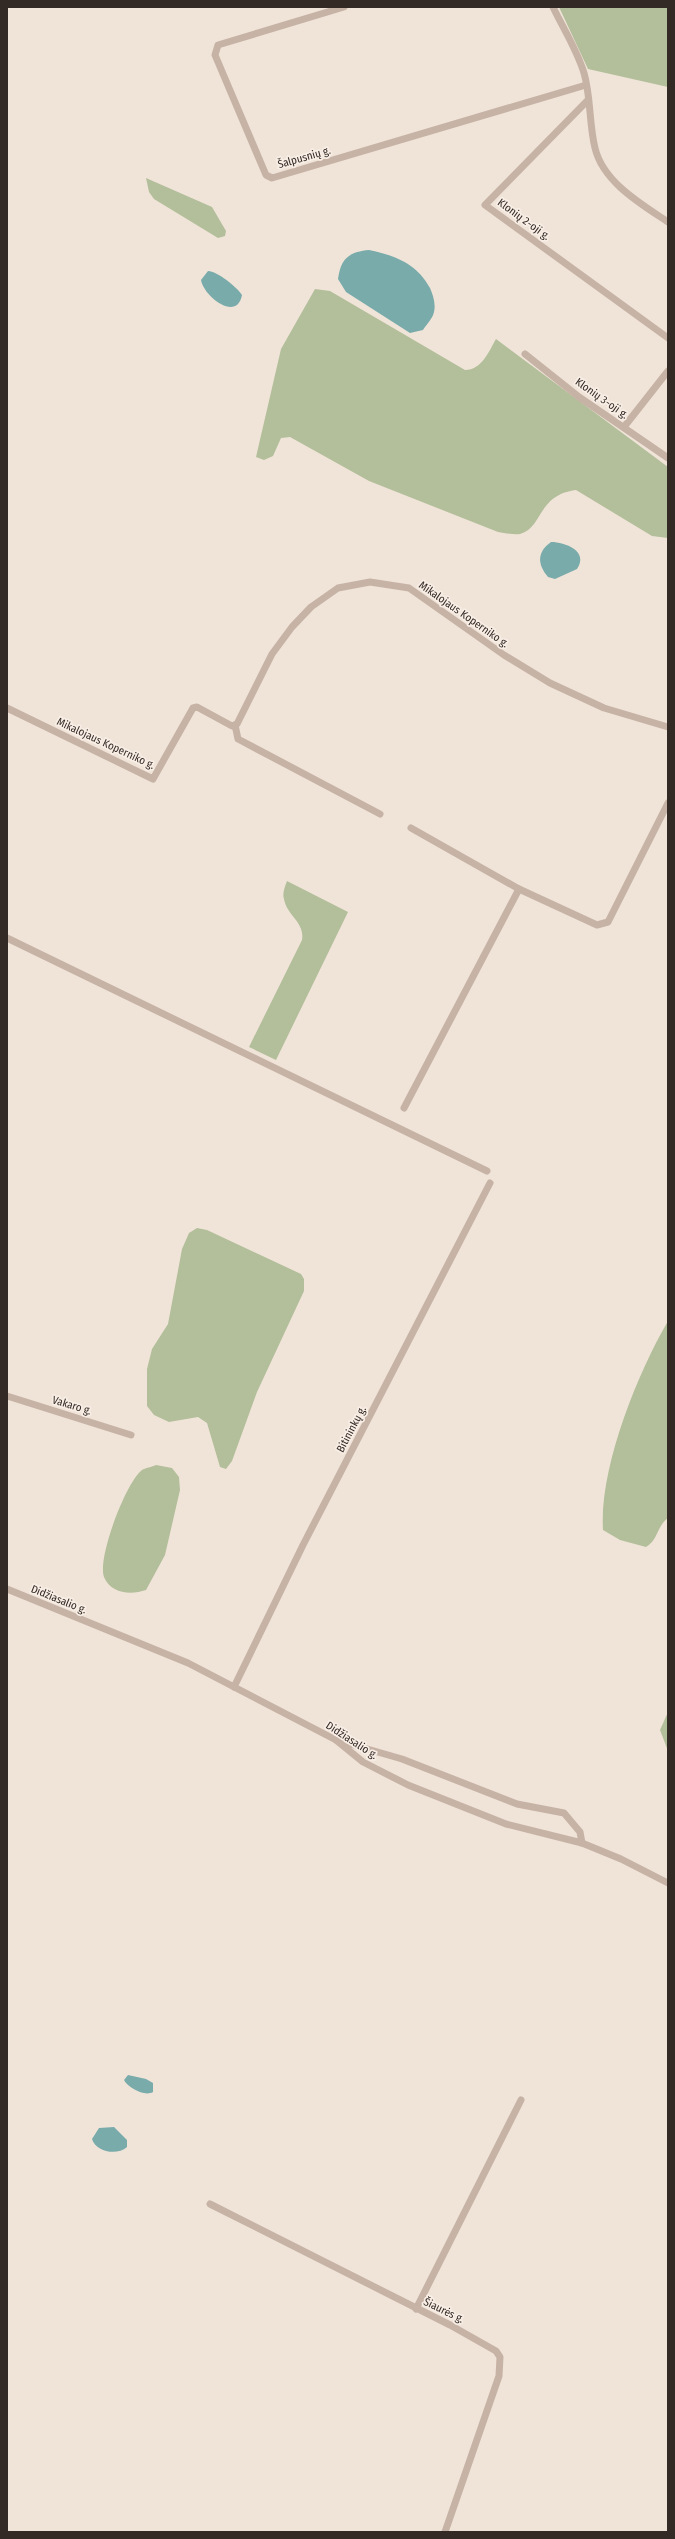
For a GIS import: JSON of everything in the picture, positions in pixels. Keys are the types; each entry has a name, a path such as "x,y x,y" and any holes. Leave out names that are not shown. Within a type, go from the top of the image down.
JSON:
{"street":[{"name":"Šalpusnių g.","path":"344,7 218,45 215,55 266,175 272,178 586,85"},
{"path":"553,7 584,73 595,149 603,166 613,179 638,202 668,222"},
{"name":"Klonių 2-oji g.","path":"588,100 486,205 668,338"},
{"name":"Klonių 3-oji g.","path":"525,354 579,397 668,458"},
{"path":"624,427 668,371"},
{"name":"Mikalojaus Koperniko g.","path":"7,708 153,779 193,708 197,707 235,725 272,654 292,627 311,607 338,588 370,582 409,588 504,655 550,683 604,708 668,727"},
{"path":"235,725 238,739 380,814"},
{"path":"411,828 519,889 590,924 597,925 608,922 668,804"},
{"path":"404,1108 519,889"},
{"path":"7,938 487,1171"},
{"name":"Bitininkų g.","path":"234,1687 303,1545 490,1182"},
{"name":"Vakaro g.","path":"7,1396 131,1435"},
{"name":"Didžiasalio g.","path":"7,1589 188,1663 336,1740 363,1762 408,1785 506,1824 582,1843 621,1858 668,1883"},
{"path":"336,1740 417,1764 517,1804 564,1813 580,1832 582,1843"},
{"path":"416,2309 521,2100"},
{"name":"Šiaurės g.","path":"210,2204 484,2343 496,2351 500,2362 499,2376 445,2532"}],"green space":[{"path":"559,7 668,7 668,87 588,69"},
{"path":"146,178 212,207 226,231 225,236 218,238 154,199 149,192"},
{"path":"315,289 330,291 465,370 476,367 484,359 496,339 668,467 668,538 652,536 576,490 563,493 554,498 527,531 520,534 512,534 498,532 369,481 290,437 281,438 273,456 264,460 256,457 281,349"},
{"path":"287,881 348,912 276,1060 249,1047 302,940 301,928 288,910 283,897"},
{"path":"197,1228 207,1230 301,1274 304,1279 304,1291 257,1392 232,1461 226,1469 220,1467 207,1423 198,1417 169,1422 154,1415 147,1406 147,1369 152,1349 168,1324 182,1249 189,1233"},
{"path":"668,1321 668,1518 664,1521 653,1541 646,1547 620,1540 603,1530 603,1506 607,1479 622,1422 644,1367"},
{"path":"156,1465 172,1468 179,1477 180,1490 165,1555 146,1590 128,1593 122,1592 111,1587 104,1577 103,1567 109,1538 121,1504 135,1477 142,1470"},
{"path":"668,1712 668,1751 660,1730"}],"water":[{"path":"369,250 388,255 404,262 418,272 424,279 430,288 435,306 432,317 423,330 410,333 346,292 338,279 341,266 347,257 356,252"},
{"path":"208,271 221,276 236,288 242,295 239,303 228,307 221,304 208,293 203,287 201,280"},
{"path":"551,542 557,542 569,546 578,553 580,563 577,569 555,579 548,577 540,563 540,558 543,550"},
{"path":"128,2075 146,2079 153,2083 153,2092 141,2093 133,2089 124,2080"},
{"path":"114,2127 127,2140 127,2147 123,2150 113,2152 102,2150 94,2143 92,2139 99,2128"}]}
